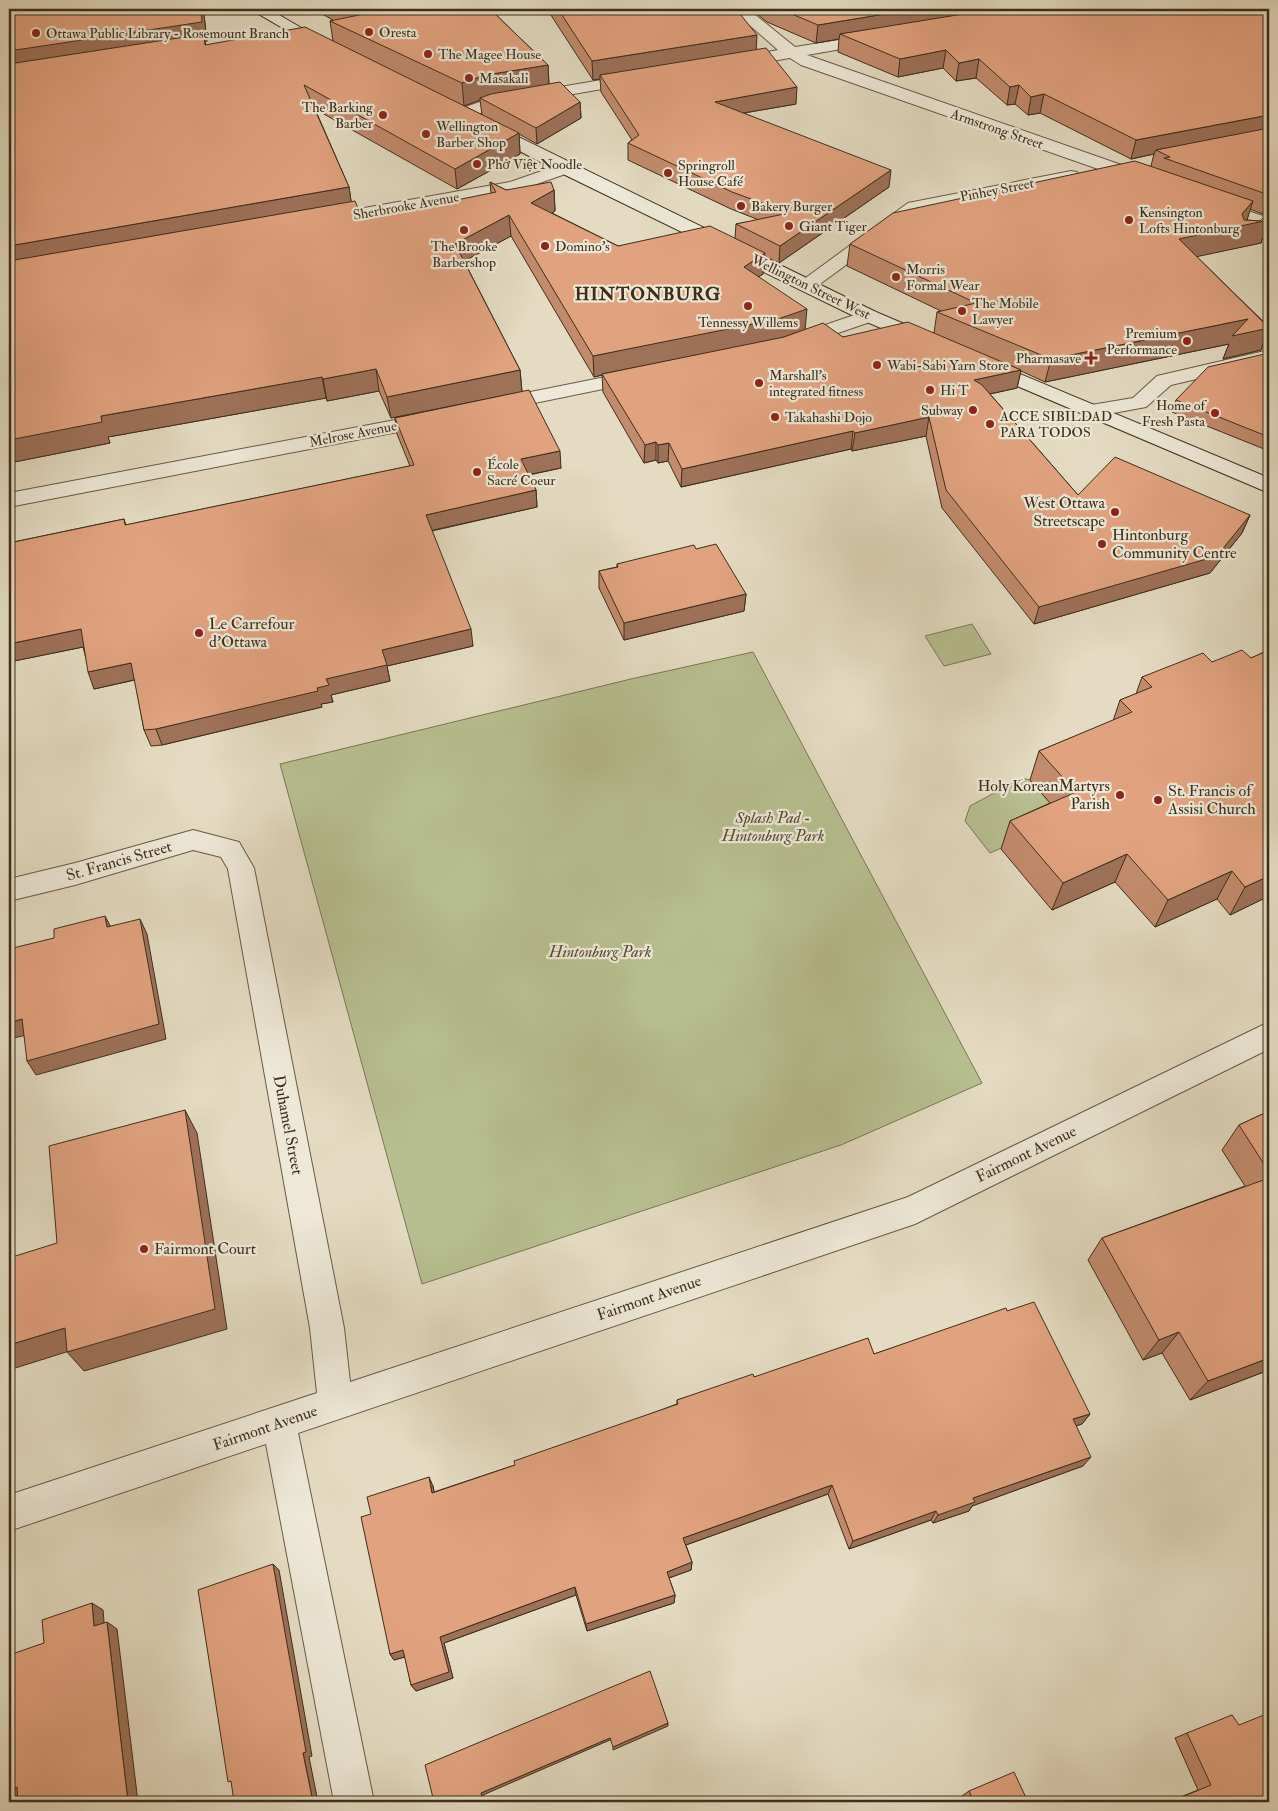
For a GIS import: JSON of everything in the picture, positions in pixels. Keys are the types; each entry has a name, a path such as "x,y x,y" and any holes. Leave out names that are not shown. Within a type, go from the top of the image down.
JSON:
{"street":[{"path":"258,9 299,34 342,55"},
{"name":"Armstrong Street","path":"739,9 790,53 837,74 1156,184"},
{"path":"273,38 299,34"},
{"path":"724,64 895,36"},
{"path":"463,114 488,104 655,76"},
{"name":"Wellington Street West","path":"446,105 565,168 869,316 949,350"},
{"name":"Pinhey Street","path":"806,284 914,207 1144,162"},
{"name":"Sherbrooke Avenue","path":"304,224 514,187 565,168"},
{"path":"1198,199 1266,223"},
{"path":"1246,237 1266,223"},
{"path":"782,347 869,316"},
{"path":"1092,411 1139,403 1164,380 1269,356"},
{"path":"967,358 1269,486"},
{"path":"476,410 661,372"},
{"name":"Melrose Avenue","path":"9,500 448,415"},
{"name":"St. Francis Street","path":"9,890 75,874 193,840 230,849"},
{"name":"Duhamel Street","path":"230,849 241,868 257,963 327,1328 335,1404"},
{"name":"Fairmont Avenue","path":"9,1513 915,1208 1269,1035"},
{"path":"279,1423 354,1802"}],"green space":[{"path":"972,624 991,654 944,666 925,636"},
{"name":"Hintonburg Park","path":"753,652 982,1083 841,1145 422,1284 280,764 631,679"},
{"path":"1022,778 1030,780 1065,820 990,853 965,821 970,806"}],"building":[{"path":"9,9 201,9 202,22 9,51"},
{"path":"348,9 490,9 548,65 486,75 462,83 330,21 359,15"},
{"path":"558,9 736,9 757,35 592,61"},
{"path":"780,9 915,9 818,25"},
{"path":"994,9 1269,9 1269,115 1136,140 1044,94 1031,97 1019,85 1010,87 979,59 959,63 946,50 900,59 840,34"},
{"path":"305,27 519,133 455,169 304,85 349,187 9,246 9,64 204,34 205,45"},
{"path":"766,48 797,87 715,102 891,170 780,246 736,224 789,213 732,192 628,143 639,135 600,75"},
{"path":"560,82 580,102 536,128 480,98 491,94"},
{"path":"1269,128 1269,195 1164,158 1170,157 1156,150"},
{"path":"1135,161 1253,201 1242,214 1244,220 1260,221 1263,218 1269,220 1179,239 1269,328 1232,336 1248,319 1051,359 937,312 976,303 850,244 893,213"},
{"path":"490,182 506,190 551,182 554,190 531,203 618,246 710,226 765,253 744,267 807,309 778,319 593,356 509,215 455,244 520,370 387,397 376,369 101,416 102,422 9,440 9,261 355,201 363,219 496,192"},
{"path":"1269,214 1269,220 1264,219"},
{"path":"908,322 1021,370 974,380 982,385 1078,495 1115,457 1250,515 1217,556 1039,607 946,490 929,417 855,433 853,431 682,469 669,443 658,445 656,442 645,445 602,374 784,337 823,323 843,337"},
{"path":"1269,353 1269,437 1176,400 1208,367"},
{"path":"529,390 560,451 521,459 536,490 426,515 471,629 382,650 387,665 326,679 329,685 317,688 318,691 156,729 144,730 131,663 88,672 81,629 9,644 9,543 124,519 125,525 414,465 395,418"},
{"path":"716,544 746,594 624,623 599,571 618,567 617,564 694,545 696,549"},
{"name":"St. Francis of Assisi Church","path":"1242,650 1251,658 1269,650 1269,876 1245,887 1232,871 1168,900 1127,854 1063,883 1010,821 1076,792 1039,751 1132,712 1120,700 1152,687 1142,677 1203,653 1212,662"},
{"path":"105,916 107,927 140,919 159,1024 27,1061 22,1019 9,1023 9,949 54,938 54,929"},
{"name":"Fairmont Court","path":"185,1110 215,1309 67,1352 65,1328 9,1345 9,1258 57,1243 49,1146"},
{"path":"1269,1111 1269,1172 1239,1125"},
{"path":"1269,1178 1269,1358 1208,1381 1179,1332 1159,1340 1102,1238"},
{"path":"1034,1302 1090,1414 1073,1419 1091,1457 973,1498 975,1502 938,1515 936,1511 853,1541 832,1485 683,1538 692,1562 667,1572 675,1595 586,1624 575,1587 440,1637 449,1672 411,1685 403,1650 390,1654 361,1517 371,1514 367,1497 429,1477 432,1493 515,1465 514,1461 678,1404 677,1400 753,1374 754,1377 868,1338 874,1354 1006,1308 1007,1311"},
{"path":"273,1564 306,1752 303,1753 313,1802 234,1802 231,1781 228,1782 198,1590"},
{"path":"92,1603 94,1626 107,1622 128,1802 18,1802 17,1787 9,1790 9,1655 44,1643 42,1620"},
{"path":"650,1671 668,1723 613,1747 610,1738 481,1793 483,1802 434,1802 425,1765"},
{"path":"1269,1713 1269,1802 1170,1802 1211,1785 1187,1733 1232,1715 1239,1725"},
{"path":"1014,1772 1028,1802 974,1802 969,1791"}],"place":[{"name":"Oresta","path":"369,32"},
{"name":"Ottawa Public Library - Rosemount Branch","path":"36,33"},
{"name":"The Magee House","path":"428,54"},
{"name":"Masakali","path":"469,78"},
{"name":"The Barking Barber","path":"383,115"},
{"name":"Wellington Barber Shop","path":"426,134"},
{"name":"Phở Việt Noodle","path":"477,164"},
{"name":"Springroll House Café","path":"668,173"},
{"name":"Bakery Burger","path":"741,206"},
{"name":"Kensington Lofts Hintonburg","path":"1129,220"},
{"name":"Giant Tiger","path":"789,226"},
{"name":"The Brooke Barbershop","path":"464,230"},
{"name":"Domino's","path":"545,246"},
{"name":"Morris Formal Wear","path":"896,277"},
{"name":"Tennessy Willems","path":"748,306"},
{"name":"The Mobile Lawyer","path":"962,311"},
{"name":"Premium Performance","path":"1187,341"},
{"name":"Pharmasave","path":"1091,358"},
{"name":"Wabi-Sabi Yarn Store","path":"877,365"},
{"name":"Marshall's integrated fitness","path":"759,383"},
{"name":"Hi T","path":"930,390"},
{"name":"Subway","path":"973,410"},
{"name":"Home of Fresh Pasta","path":"1215,413"},
{"name":"Takahashi Dojo","path":"775,417"},
{"name":"ACCE SIBILDAD PARA TODOS","path":"990,424"},
{"name":"École Sacré Coeur","path":"477,472"},
{"name":"West Ottawa Streetscape","path":"1115,512"},
{"name":"Hintonburg Community Centre","path":"1102,544"},
{"name":"Le Carrefour d'Ottawa","path":"199,633"},
{"name":"Holy KoreanMartyrs Parish","path":"1120,795"},
{"name":"St. Francis of Assisi Church","path":"1158,800"},
{"name":"Fairmont Court","path":"144,1249"}],"district":[{"name":"HINTONBURG","path":"648,294"}],"park label":[{"name":"Splash Pad - Hintonburg Park","path":"773,827"}]}
